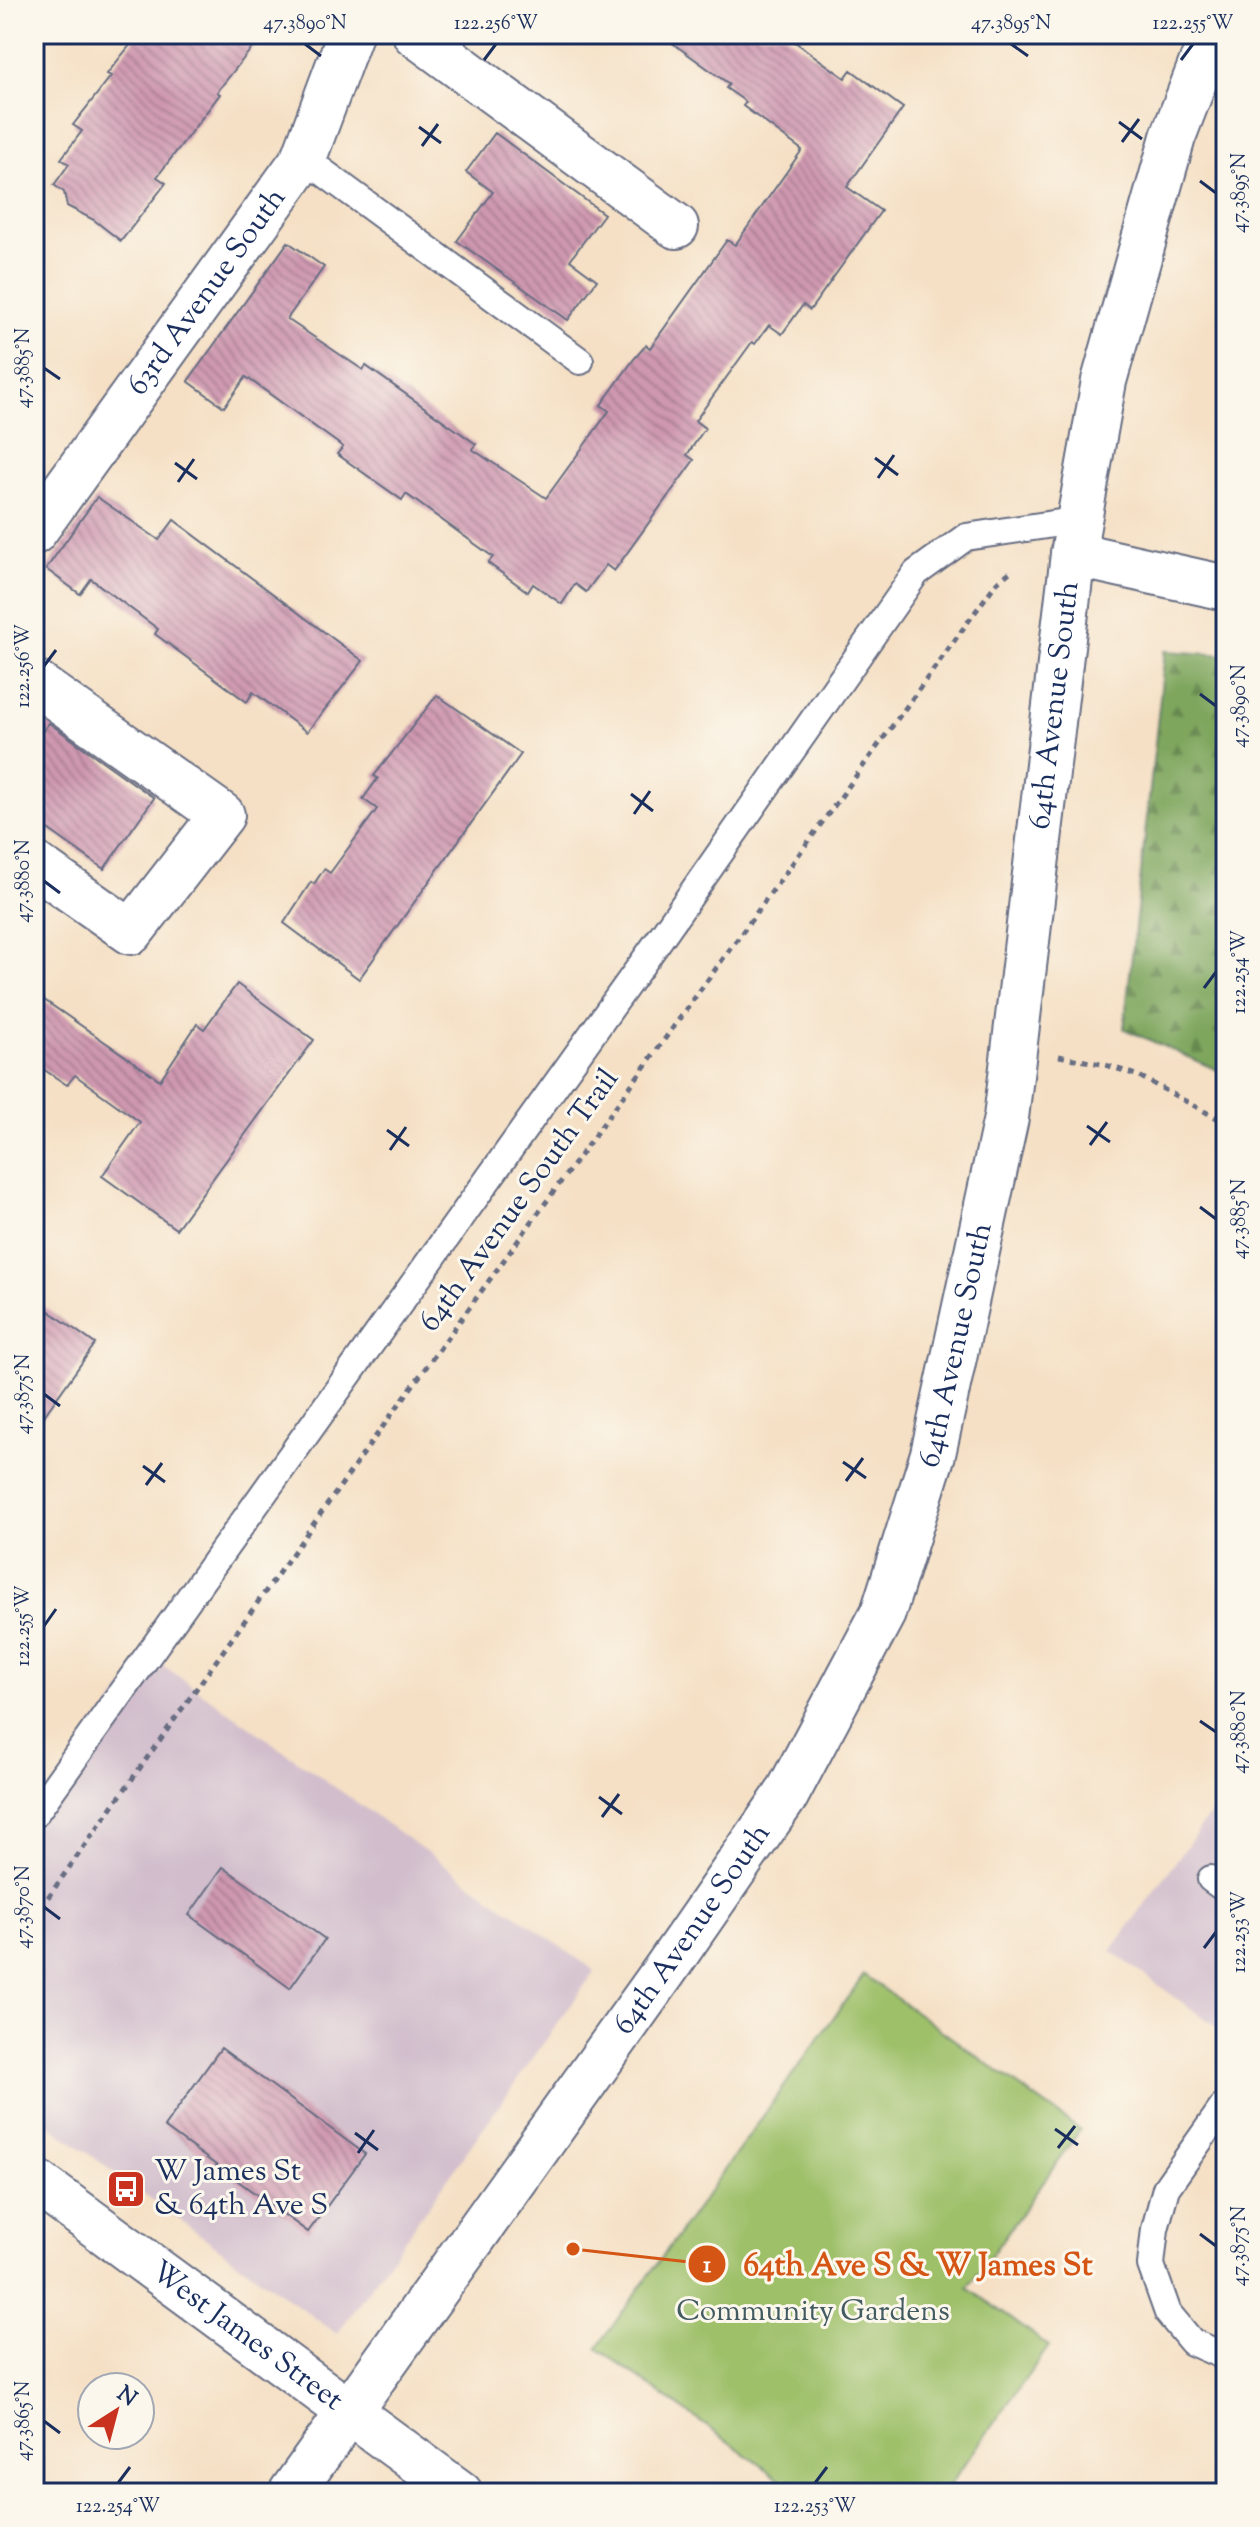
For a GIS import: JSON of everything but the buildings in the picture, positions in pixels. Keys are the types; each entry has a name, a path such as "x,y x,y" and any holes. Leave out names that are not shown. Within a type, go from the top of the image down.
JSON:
{"street":[{"name":"63rd Avenue South","path":"34,532 304,158 350,34"},
{"path":"415,34 676,226"},
{"name":"64th Avenue South","path":"291,2493 787,1794 883,1613 933,1454 1006,1118 1076,537 1104,381 1173,137 1216,34"},
{"path":"1076,537 1226,588"},
{"path":"34,682 222,815 131,932 34,864"},
{"name":"West James Street","path":"34,2180 460,2493"}],"lane":[{"path":"304,158 580,361"},
{"path":"34,1815 657,943 916,573 966,537 1076,537"},
{"path":"1226,2103 1166,2188 1155,2229 1151,2265 1168,2313 1192,2342 1226,2357"}],"path":[{"name":"64th Avenue South Trail","path":"34,1917 376,1436 997,582 1025,561 1076,537"},
{"path":"1014,1048 1106,1065 1139,1076 1226,1123"}],"shaded area":[{"path":"147,1654 595,1971 337,2334 34,2114 34,1815"},
{"path":"1226,1792 1226,2034 1111,1951"}],"green space":[{"path":"1165,651 1226,655 1226,1074 1124,1029"},
{"name":"Community Gardens","path":"864,1975 1080,2130 968,2288 1049,2346 944,2493 800,2493 597,2348"}],"place":[{"name":"W James St & 64th Ave S","path":"126,2189"},
{"name":"64th Ave S & W James St","path":"573,2249"}]}
